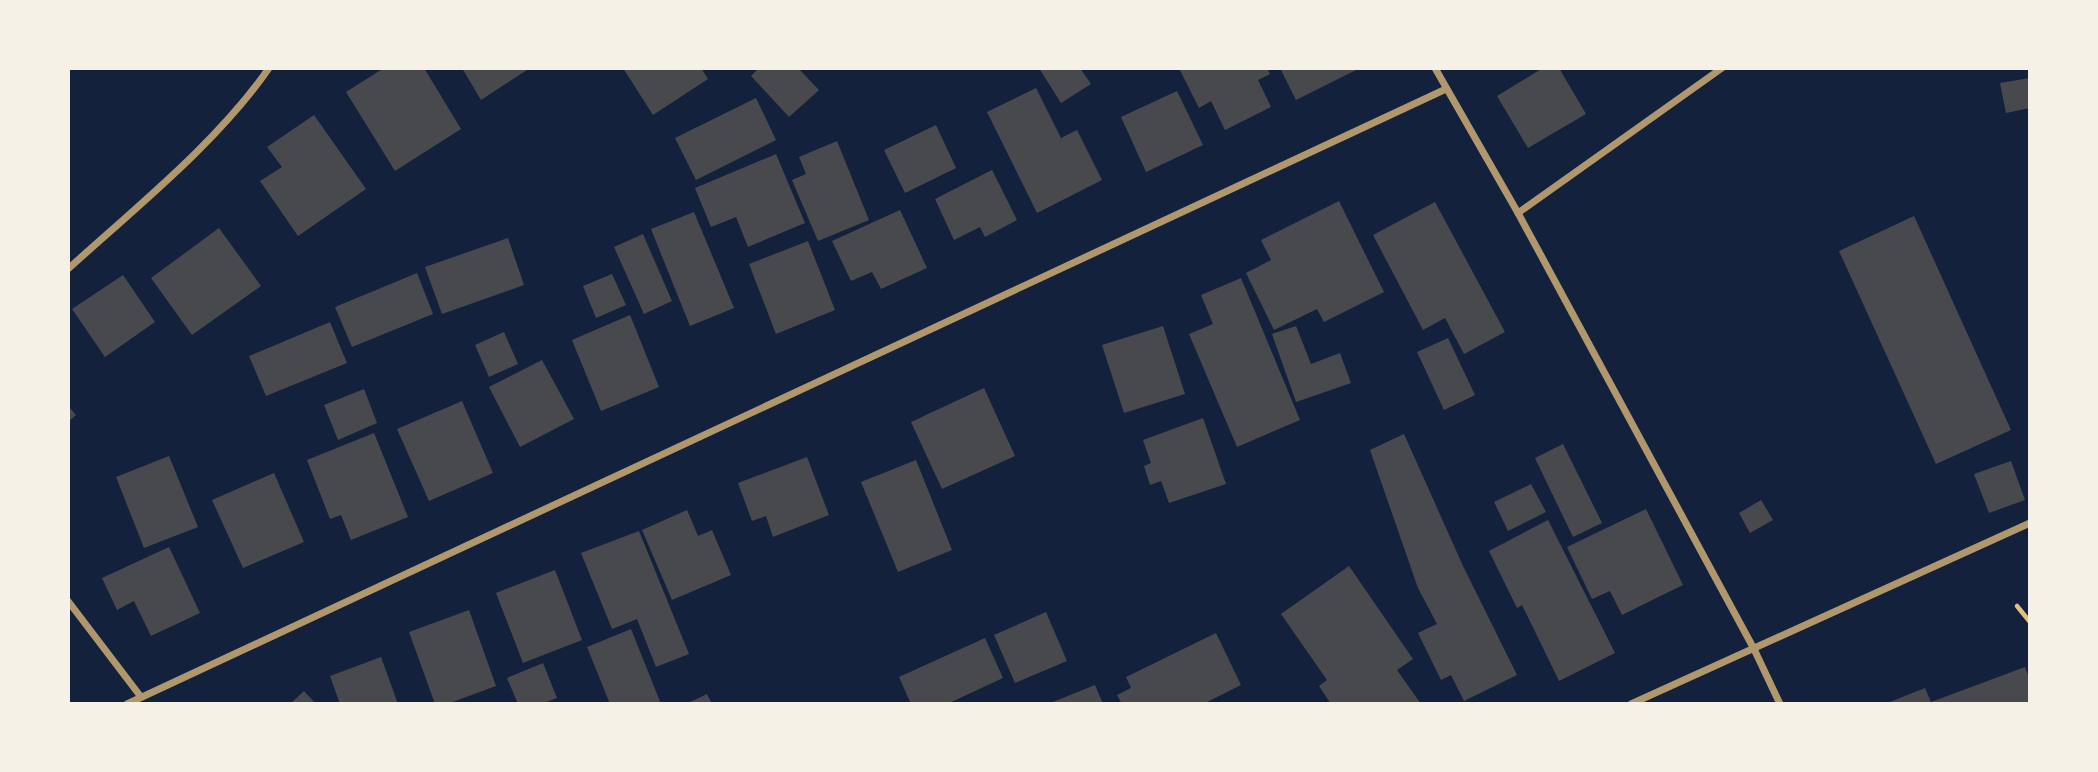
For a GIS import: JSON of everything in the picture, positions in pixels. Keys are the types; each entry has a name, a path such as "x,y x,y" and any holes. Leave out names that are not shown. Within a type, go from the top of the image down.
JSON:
{"street":[{"path":"68,269 177,169 254,89 268,68"},
{"path":"1435,68 1518,212 1754,649 1780,704"},
{"path":"1518,212 1722,68"},
{"path":"127,704 1446,89"},
{"path":"1631,704 2030,523"},
{"path":"68,601 141,697"}],"path":[{"path":"2017,606 2030,622"}],"building":[{"path":"384,68 424,68 461,129 395,171 346,92"},
{"path":"462,68 530,68 481,100"},
{"path":"623,68 701,68 708,79 653,115"},
{"path":"759,68 798,68 819,90 789,117 751,76"},
{"path":"1039,68 1080,68 1091,84 1061,103"},
{"path":"1179,68 1267,68 1270,74 1258,80 1271,107 1225,130 1211,101 1199,108"},
{"path":"1280,68 1360,68 1296,100"},
{"path":"1543,68 1559,68 1586,114 1528,148 1497,96"},
{"path":"2030,78 2030,108 2006,113 2000,83"},
{"path":"1036,88 1061,138 1077,130 1102,180 1037,213 987,112"},
{"path":"1177,91 1203,145 1146,172 1121,117"},
{"path":"756,98 776,140 696,180 675,138"},
{"path":"314,115 366,189 298,236 260,181 282,167 267,147"},
{"path":"936,125 956,168 905,193 884,150"},
{"path":"837,141 869,220 818,241 792,180 806,174 799,157"},
{"path":"776,154 805,223 748,247 736,217 711,227 695,188"},
{"path":"992,170 1017,220 985,237 980,227 954,240 935,199"},
{"path":"1339,201 1384,292 1324,322 1317,309 1274,330 1246,273 1271,260 1261,240"},
{"path":"1435,202 1505,332 1464,354 1445,318 1423,330 1373,235"},
{"path":"900,210 927,268 881,289 872,272 851,281 832,241"},
{"path":"694,212 734,308 690,326 651,229"},
{"path":"1914,216 2011,430 1936,464 1839,251"},
{"path":"219,228 261,286 192,335 151,278"},
{"path":"643,234 672,301 644,314 614,247"},
{"path":"508,238 524,285 442,314 425,267"},
{"path":"808,241 835,310 776,334 749,264"},
{"path":"417,273 433,314 352,347 335,307"},
{"path":"612,274 626,305 596,318 583,286"},
{"path":"123,275 155,322 105,357 72,309"},
{"path":"1241,278 1300,420 1237,447 1189,334 1213,324 1201,295"},
{"path":"630,315 659,387 601,411 572,340"},
{"path":"330,322 347,363 266,396 249,356"},
{"path":"1163,326 1185,394 1124,413 1102,345"},
{"path":"1296,326 1311,364 1340,353 1351,383 1296,402 1272,334"},
{"path":"504,332 518,364 489,377 475,345"},
{"path":"1448,338 1475,395 1444,410 1417,352"},
{"path":"542,360 574,419 520,447 489,387"},
{"path":"984,388 1015,456 942,489 911,422"},
{"path":"364,389 377,423 338,440 324,405"},
{"path":"462,401 493,473 429,501 397,429"},
{"path":"68,406 76,415 68,422"},
{"path":"1203,418 1226,484 1169,503 1161,481 1150,485 1144,466 1151,463 1143,440"},
{"path":"374,433 408,517 351,540 341,515 330,519 307,460"},
{"path":"1404,434 1463,566 1517,675 1464,701 1451,675 1441,680 1418,633 1437,624 1418,588 1370,450"},
{"path":"1563,444 1602,523 1573,537 1535,458"},
{"path":"169,456 198,527 144,548 116,477"},
{"path":"807,457 829,515 773,537 766,516 752,521 738,483"},
{"path":"916,460 952,550 898,572 861,482"},
{"path":"2011,461 2025,500 1989,513 1974,474"},
{"path":"274,473 304,542 243,568 212,500"},
{"path":"1531,484 1546,512 1508,531 1494,502"},
{"path":"1761,500 1773,520 1750,533 1739,513"},
{"path":"1646,509 1683,585 1622,615 1610,591 1592,599 1567,547"},
{"path":"687,510 698,536 712,530 731,575 672,600 642,530"},
{"path":"1548,520 1615,653 1559,681 1522,605 1517,608 1489,551"},
{"path":"639,531 689,654 656,667 637,619 612,629 581,553"},
{"path":"169,547 200,613 151,636 134,601 117,610 102,578"},
{"path":"1349,566 1413,659 1397,670 1421,704 1331,704 1319,686 1327,680 1281,614"},
{"path":"555,570 582,640 523,663 496,593"},
{"path":"469,610 496,686 447,704 435,704 409,632"},
{"path":"1046,612 1067,661 1015,683 994,635"},
{"path":"631,629 661,704 610,704 587,647"},
{"path":"1216,633 1241,685 1203,704 1122,704 1117,695 1131,688 1126,677"},
{"path":"985,638 1003,678 947,704 911,704 899,677"},
{"path":"381,657 398,704 340,704 330,676"},
{"path":"543,663 557,698 541,704 518,704 507,678"},
{"path":"2025,667 2030,680 2030,704 1885,704 1925,688 1931,702"},
{"path":"1095,685 1103,704 1048,704"},
{"path":"304,691 316,704 290,704"},
{"path":"707,694 712,704 686,704"}]}
